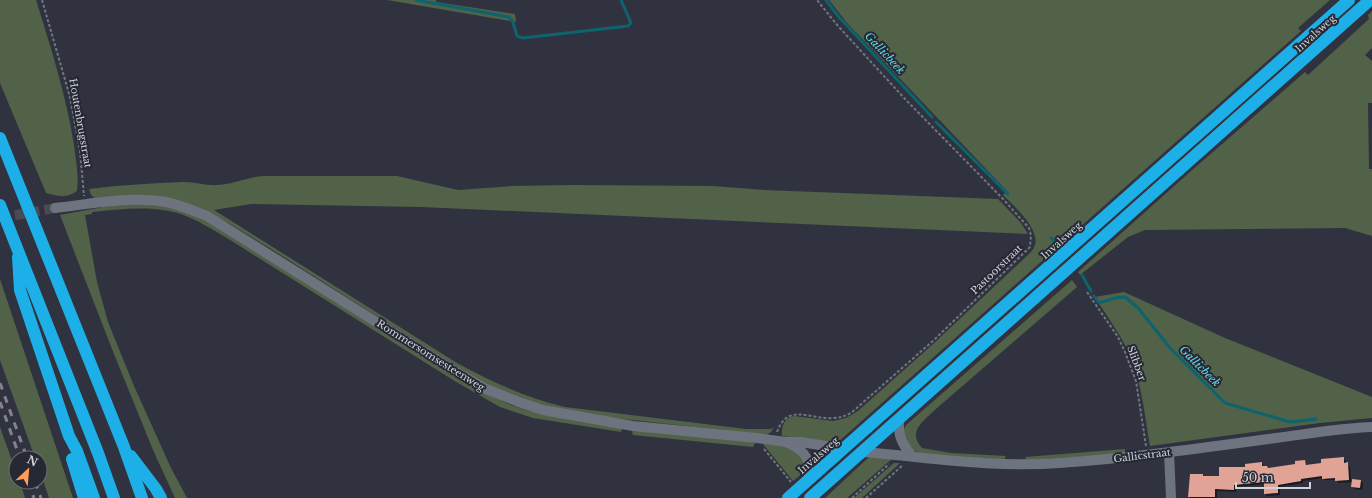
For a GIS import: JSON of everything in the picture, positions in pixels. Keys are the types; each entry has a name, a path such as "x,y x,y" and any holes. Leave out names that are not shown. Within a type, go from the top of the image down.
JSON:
{"highway":[{"name":"Invalsweg","path":"788,498 1349,0"},
{"name":"Invalsweg","path":"810,498 1370,0"},
{"path":"0,138 124,447 142,498"},
{"path":"0,205 98,453 114,498"},
{"path":"17,246 20,290 69,436 77,451 94,498"},
{"path":"69,436 70,454 84,498"},
{"path":"124,447 156,489 161,498"}],"street":[{"name":"Rommersomsesteenweg","path":"55,208 126,200 166,202 207,216 453,370 486,389 543,410 634,426 786,442 801,442 844,449"},
{"path":"899,419 899,433 904,447 912,456"},
{"name":"Gallicstraat","path":"862,452 1003,464 1032,465 1128,458 1372,427"},
{"name":"Rommersomsesteenweg","path":"786,442 795,446 806,454 809,467 809,480"},
{"path":"1169,452 1171,498"}],"path":[{"name":"Houtenbrugstraat","path":"42,0 70,98 80,151 85,204"},
{"name":"Pastoorstraat","path":"773,440 780,422 793,414 832,418 842,417 851,413 934,340 1030,247 1031,235 1029,228 1004,200 906,100 838,26 817,0"},
{"name":"Slibber","path":"1086,292 1118,337 1125,352 1136,381 1146,450"},
{"path":"756,438 775,464 791,482"},
{"path":"866,498 912,456"}],"green space":[{"path":"0,0 36,0 53,54 71,126 78,185 77,191 73,194 62,196 46,193 0,83"},
{"path":"387,0 436,0 436,2 515,14 516,22"},
{"path":"829,0 1330,0 1298,28 1301,31 838,442 831,443 782,436 784,423 794,416 833,421 846,418 858,411 932,345 1030,253 1035,246 1036,239 1034,232 1025,218 1003,195 1007,191 847,23"},
{"path":"1372,11 1372,48 1365,55 1372,61 1372,103 1368,103 1369,169 1372,169 1372,236 1345,228 1145,230 1128,237 1080,275 1078,272 1191,171 1305,72 1308,75 1369,19 1368,15"},
{"path":"264,176 397,176 458,190 512,186 572,185 713,186 764,190 998,199 1021,223 1028,234 421,207 251,204 214,210 457,363 510,389 565,407 746,429 771,429 774,427 771,432 766,435 588,415 535,403 481,382 271,249 230,224 197,207 180,202 95,198 91,195 89,189 136,184 184,182 218,185"},
{"path":"120,204 164,205 208,221 490,395 511,405 531,411 620,428 622,429 621,432 533,418 500,407 453,380 227,238 187,216 159,209 125,209 92,212 92,214 85,215 97,282 108,322 134,386 171,468 187,498 175,498 153,450 60,215"},
{"path":"0,279 73,498 49,498 46,490 48,490 48,450 32,450 0,360"},
{"path":"1072,280 1077,287 937,408 923,421 917,431 916,436 922,448 951,453 1006,456 1003,461 941,456 913,450 905,438 903,431 906,425"},
{"path":"1124,292 1225,338 1372,397 1372,418 1320,423 1150,446 1141,390 1135,368 1128,350 1095,297"},
{"path":"0,427 8,450 8,490 22,490 25,498 0,498"},
{"path":"634,430 755,443 753,447 633,435 632,432"},
{"path":"763,444 779,445 796,452 803,463 804,472 793,481"},
{"path":"1125,449 1125,454 1027,460 1025,457"},
{"path":"872,456 893,458 847,498 825,498 868,458"},
{"path":"894,463 900,463 862,498 854,498"}],"building":[{"path":"1344,457 1344,463 1348,462 1349,480 1335,481 1335,478 1322,479 1322,476 1301,479 1301,481 1278,485 1278,493 1264,494 1264,482 1234,485 1234,490 1215,489 1215,497 1188,497 1190,474 1219,476 1219,467 1245,467 1245,464 1262,462 1262,466 1267,466 1268,468 1295,464 1295,461 1305,460 1306,465 1321,463 1321,459"},
{"path":"1352,479 1361,480 1360,488 1351,487"}],"waterway":[{"path":"416,0 509,17 513,22 517,36 523,38 628,26 631,23 621,0"},
{"name":"Gallicbeek","path":"826,0 838,16 932,117"},
{"name":"Gallicbeek","path":"936,122 1008,194"},
{"name":"Gallicbeek","path":"1051,238 1054,241"},
{"name":"Gallicbeek","path":"1082,275 1091,291"},
{"name":"Gallicbeek","path":"1094,296 1099,303 1115,298 1125,297 1138,308 1171,349 1225,403 1290,422 1316,419"}],"tunnel":[{"path":"0,218 55,208"}],"railway":[{"path":"0,383 24,450"},
{"path":"0,402 17,450"},
{"path":"31,490 34,498"},
{"path":"38,490 41,498"}]}
